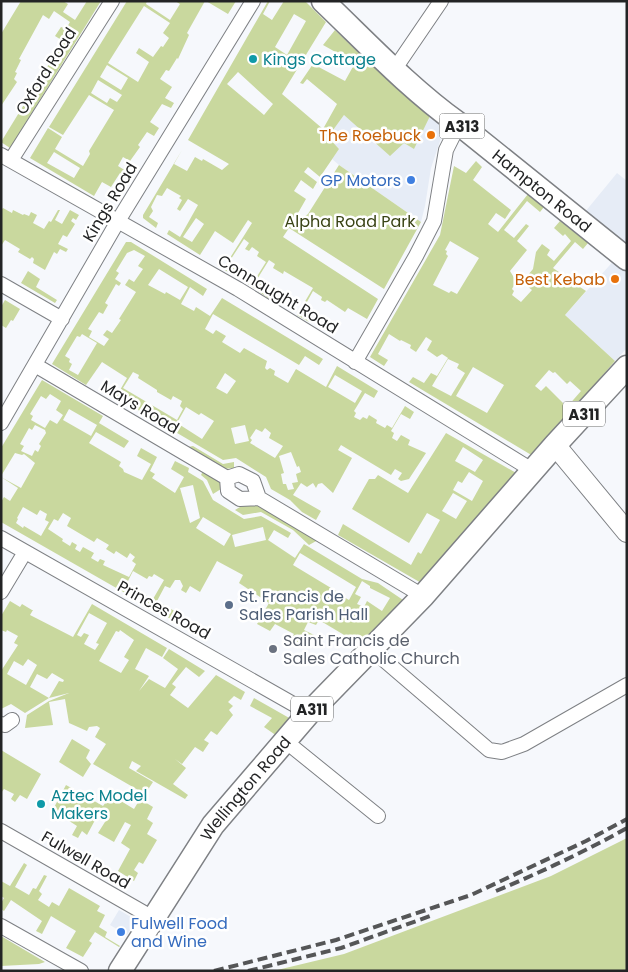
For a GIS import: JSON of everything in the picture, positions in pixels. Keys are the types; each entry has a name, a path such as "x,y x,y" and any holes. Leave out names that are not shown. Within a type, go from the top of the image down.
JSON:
{"main road":[{"name":"Hampton Road","path":"323,1 431,104 459,124 627,259"},
{"name":"A311","path":"555,445 627,368"},
{"name":"Wellington Road","path":"120,971 213,825 309,712 423,596 555,445"}],"street":[{"name":"Oxford Road","path":"6,158 112,1"},
{"name":"Kings Road","path":"3,415 35,365 118,221 253,1"},
{"path":"394,70 441,1"},
{"path":"355,362 434,221 446,150 459,124"},
{"name":"Connaught Road","path":"6,158 238,289 532,470"},
{"path":"1,284 62,319"},
{"name":"Mays Road","path":"35,365 226,478 239,474 253,482 259,498"},
{"path":"555,445 627,532"},
{"name":"Mays Road","path":"226,478 228,491 240,499 259,498 423,596"},
{"name":"Princes Road","path":"1,538 309,712"},
{"path":"1,592 25,552"},
{"path":"370,648 489,750 502,752 524,744 627,685"},
{"path":"284,740 378,816"},
{"name":"Fulwell Road","path":"1,831 153,918"},
{"path":"1,926 81,971"}],"shaded area":[{"path":"431,114 445,126 431,168 421,222 332,159 339,149 328,137 344,115 413,148"},
{"path":"617,173 627,181 627,348 615,361 565,315 626,247 585,212"},
{"path":"119,910 136,920 127,935 110,925"}],"green space":[{"path":"21,1 63,1 68,4 63,12 75,20 87,1 101,1 10,148 1,142 63,41 55,36 61,27 66,29 70,22 54,11 49,19 43,15 19,59 21,60 14,79 17,82 1,106 1,34"},
{"path":"127,1 147,1 146,4 170,20 180,4 175,1 205,1 187,33 189,35 178,59 169,71 166,70 160,79 172,87 165,98 174,103 171,108 162,104 150,122 159,128 154,136 147,132 138,145 140,147 130,161 123,157 118,166 131,174 128,178 120,173 111,187 102,182 94,196 30,158 48,128 62,137 55,149 83,166 90,154 89,151 114,110 89,95 63,135 49,127","holes":["144,6 170,23 163,33 169,38 153,57 139,48 136,53 149,62 138,82 108,63","107,65 128,78 121,90 100,77","98,80 122,95 117,102 110,98 107,103 91,93","54,152 80,168 74,178 47,163"]},
{"path":"206,1 236,1 228,14"},
{"name":"Alpha Road Park","path":"268,1 270,1 263,14 272,20 284,1 305,1 326,22 282,94 323,129 337,104 307,79 303,84 300,83 313,64 345,81 355,63 323,45 335,30 368,62 431,114 414,149 404,143 390,156 344,115 328,137 339,149 320,177 308,167 304,172 317,182 313,189 301,180 294,191 306,199 290,227 308,214 339,165 421,222 384,289 289,228 283,237 378,299 367,319 348,308 345,312 327,300 325,302 321,300 322,297 313,291 303,309 313,315 309,322 297,315 313,288 284,271 283,274 273,268 275,264 269,260 256,281 272,291 268,298 242,280 246,273 256,278 266,262 257,256 259,252 252,247 249,251 245,249 249,243 244,239 229,262 238,268 233,275 223,269 252,223 248,220 233,243 215,231 200,255 167,234 169,230 180,237 198,205 188,199 180,211 177,209 182,200 179,198 181,196 167,188 162,196 157,195 151,207 153,211 149,217 158,223 156,228 143,218 182,150 174,164 187,171 195,157 202,161 203,159 222,170 229,164 188,140","holes":["294,14 306,21 287,55 275,47","238,72 273,104 264,115 227,84","196,218 204,224 192,242 183,237"]},
{"path":"476,161 482,167 473,180 511,210 505,219 496,213 488,224 498,232 528,194 544,207 540,212 527,201 504,230 514,238 526,224 529,226 517,241 527,250 510,271 516,281 512,289 514,291 512,295 521,302 532,290 522,282 533,269 536,252 542,244 550,250 547,255 554,261 571,241 565,234 563,236 554,228 560,221 588,243 583,249 575,242 553,268 569,279 573,274 576,276 574,283 581,285 580,287 586,291 565,315 615,361 533,456 409,382 413,377 424,383 431,373 437,376 448,358 442,354 437,357 427,350 432,341 426,337 416,352 410,348 411,345 389,334 378,354 388,360 384,366 370,357 440,235 454,166 466,173","holes":["450,241 479,258 457,294 451,291 449,293 433,285 448,256 445,250","448,359 459,364 457,368 465,373 451,396 432,386","473,367 504,385 487,413 456,396","549,370 553,373 555,372 567,384 570,381 581,391 567,407 546,386 541,391 535,386"]},
{"path":"3,208 12,213 13,210 23,215 29,216 31,212 37,215 33,223 44,229 58,210 60,210 55,220 62,224 70,210 79,215 76,220 73,218 71,221 75,224 67,237 63,235 58,244 68,249 66,252 60,249 57,254 54,252 45,270 33,263 34,259 32,257 30,259 18,252 20,249 5,240 1,246 1,210"},
{"path":"126,242 131,242 207,289 203,296 190,287 181,304 194,311 196,307 210,316 222,298 323,359 319,365 305,356 299,365 213,314 205,329 213,334 216,330 226,336 222,342 240,353 244,348 267,361 265,368 275,371 274,375 288,383 296,369 326,387 337,366 378,391 374,398 365,393 354,411 356,413 354,417 360,420 363,417 367,419 369,415 377,420 376,423 385,428 387,425 392,428 405,406 414,412 410,419 401,414 391,431 394,433 392,438 397,441 401,435 410,440 408,445 426,453 409,479 401,481 398,479 402,473 395,469 391,475 341,445 338,450 352,458 333,493 322,483 318,484 316,488 313,483 307,487 301,483 293,495 321,511 316,520 302,512 290,500 271,489 266,477 236,458 223,460 116,397 127,378 102,362 86,385 52,364","holes":["134,250 145,256 138,266 143,269 134,282 129,279 125,285 136,292 112,333 107,330 103,335 109,339 104,346 89,337 92,331 88,329 99,312 103,314 108,305 105,303 116,284 119,286 121,283 115,279 119,273 116,271 127,253","159,269 188,287 180,300 166,292 165,294 148,285","82,334 97,343 78,375 69,370 72,364 69,362 70,359 65,356 77,336 80,337","133,372 139,375 138,378 157,390 157,392 171,400 173,396 182,401 180,406 183,409 177,420 123,388","225,373 236,381 227,394 216,388","335,375 362,391 355,403 328,387","186,407 214,421 202,439 177,423","245,425 249,441 235,444 231,428","265,428 271,433 269,438 283,446 275,458 250,443 252,440 250,438 256,429 262,432","291,452 301,472 296,474 298,482 292,483 294,489 288,490 286,484 283,484 281,474 284,473 279,456"]},
{"path":"28,271 40,279 36,287 57,300 55,303 21,283"},
{"path":"5,300 20,309 6,328 1,325 1,307"},
{"path":"42,380 103,416 99,423 129,441 124,448 96,432 89,443 121,462 119,466 124,472 142,480 151,464 137,456 141,448 157,457 150,471 155,474 152,478 175,493 184,477 171,469 175,461 189,468 188,472 203,481 213,500 244,519 261,516 291,533 288,538 274,530 268,540 295,558 304,544 362,579 378,583 406,602 361,645 319,620 316,625 308,622 304,630 316,636 312,644 301,638 295,645 289,642 294,634 275,624 270,631 257,624 269,603 239,583 243,575 217,561 200,592 190,586 186,593 181,590 183,586 180,580 175,580 170,588 165,586 157,601 185,617 181,625 1,522 1,502 4,497 10,501 18,488 1,477 21,488 35,463 24,454 15,453 1,476 1,448","holes":["50,394 61,401 56,410 63,415 57,424 50,420 45,428 31,420 33,416 30,414 41,396 46,399","69,409 97,425 91,436 63,420","35,425 45,430 46,433 39,444 41,446 38,452 35,450 32,456 21,451 24,446 20,444 29,428 32,430","193,485 200,518 190,523 180,488","23,507 37,515 40,510 47,514 45,520 49,522 41,536 16,523","63,513 71,518 67,526 94,542 97,538 109,545 106,549 114,554 116,551 127,558 130,553 135,557 132,561 136,564 129,577 103,565 105,561 100,559 98,562 91,558 94,553 83,547 80,552 75,549 77,545 72,542 70,546 48,529 54,519 58,521","203,517 231,534 224,546 196,528","263,527 266,540 235,547 232,535","300,553 356,587 349,600 342,596 340,600 333,596 336,591 293,565","133,571 147,579 154,574 164,580 153,599 126,585","362,581 370,586 370,588 390,598 382,611 367,601 364,607 357,604 361,597 355,594"]},
{"path":"446,433 518,474 423,584 338,535 343,524 411,565 418,552 421,554 440,520 427,513 409,543 352,509 369,479 375,479 378,475 408,493","holes":["463,447 483,460 475,472 455,461","469,472 483,481 472,501 453,490 458,481 462,483","453,493 467,501 456,519 442,511"]},
{"path":"193,446 223,464 234,462 234,468 223,469 188,447"},
{"path":"204,469 221,480 221,489 213,494 207,480 201,475"},
{"path":"259,502 262,508 282,520 287,518 318,540 309,545 293,530 261,512 243,515 235,510 245,504"},
{"path":"10,601 20,607 22,604 33,610 30,615 73,637 92,604 167,648 162,657 146,648 135,669 149,676 139,691 149,679 165,688 178,669 163,658 169,649 205,671 199,677 186,667 172,684 176,687 170,695 188,708 216,675 245,692 241,700 234,696 228,702 233,706 229,710 233,715 217,735 211,731 204,740 209,743 203,752 195,747 182,764 175,759 186,768 173,784 188,795 185,799 136,771 141,766 132,761 129,768 153,782 145,794 93,764 106,744 95,737 100,728 97,726 89,727 87,731 69,723 65,699 49,702 53,725 25,728 27,715 49,701 69,693 49,698 25,713 11,704 1,709 1,671 18,645 14,643 18,636 7,630 6,632 1,630 1,616","holes":["89,613 107,623 96,643 99,644 95,650 84,644 89,635 84,633 81,637 77,635","120,630 134,640 124,657 129,660 121,673 99,661 116,631 119,632","28,659 37,665 26,685 7,674 14,661 23,666","52,673 64,680 63,682 59,681 49,698 30,687 37,674 47,679"]},
{"path":"254,698 291,719 277,736 264,727 272,718 250,706"},
{"path":"72,739 90,750 86,758 91,764 83,777 59,762"},
{"path":"1,750 41,774 27,799 20,795 15,802 11,799 14,794 4,789 1,793"},
{"path":"66,785 103,806 111,795 134,809 140,799 153,807 147,819 153,823 147,834 157,840 143,864 139,862 134,870 138,873 134,881 118,871 130,849 121,843 131,825 125,822 114,842 98,833 110,814 101,809 87,835 82,831 78,838 72,835 77,826 63,817 60,821 50,815"},
{"path":"627,838 627,971 273,971 344,954 551,876"},
{"path":"24,863 27,865 15,887 29,895 33,888 36,889 44,875 47,876 39,891 42,894 38,900 49,907 52,902 59,906 69,888 100,906 97,911 105,915 99,927 107,932 105,937 120,946 95,932 89,941 92,943 83,957 66,948 76,931 51,916 42,934 36,931 42,921 11,900 4,911 1,909 1,903 4,898 1,896 1,881 10,886"},
{"path":"1,936 45,962 1,966"}],"railway":[{"path":"214,971 336,940 471,895 586,841 627,819"},
{"path":"496,891 529,877 627,828"},
{"path":"248,971 341,948 433,915"}],"place":[{"name":"Kings Cottage","path":"253,59"},
{"name":"The Roebuck","path":"431,135"},
{"name":"GP Motors","path":"411,180"},
{"name":"Best Kebab","path":"615,279"},
{"name":"St. Francis de Sales Parish Hall","path":"229,605"},
{"name":"Saint Francis de Sales Catholic Church","path":"273,649"},
{"name":"Aztec Model Makers","path":"41,804"},
{"name":"Fulwell Food and Wine","path":"121,932"}]}
